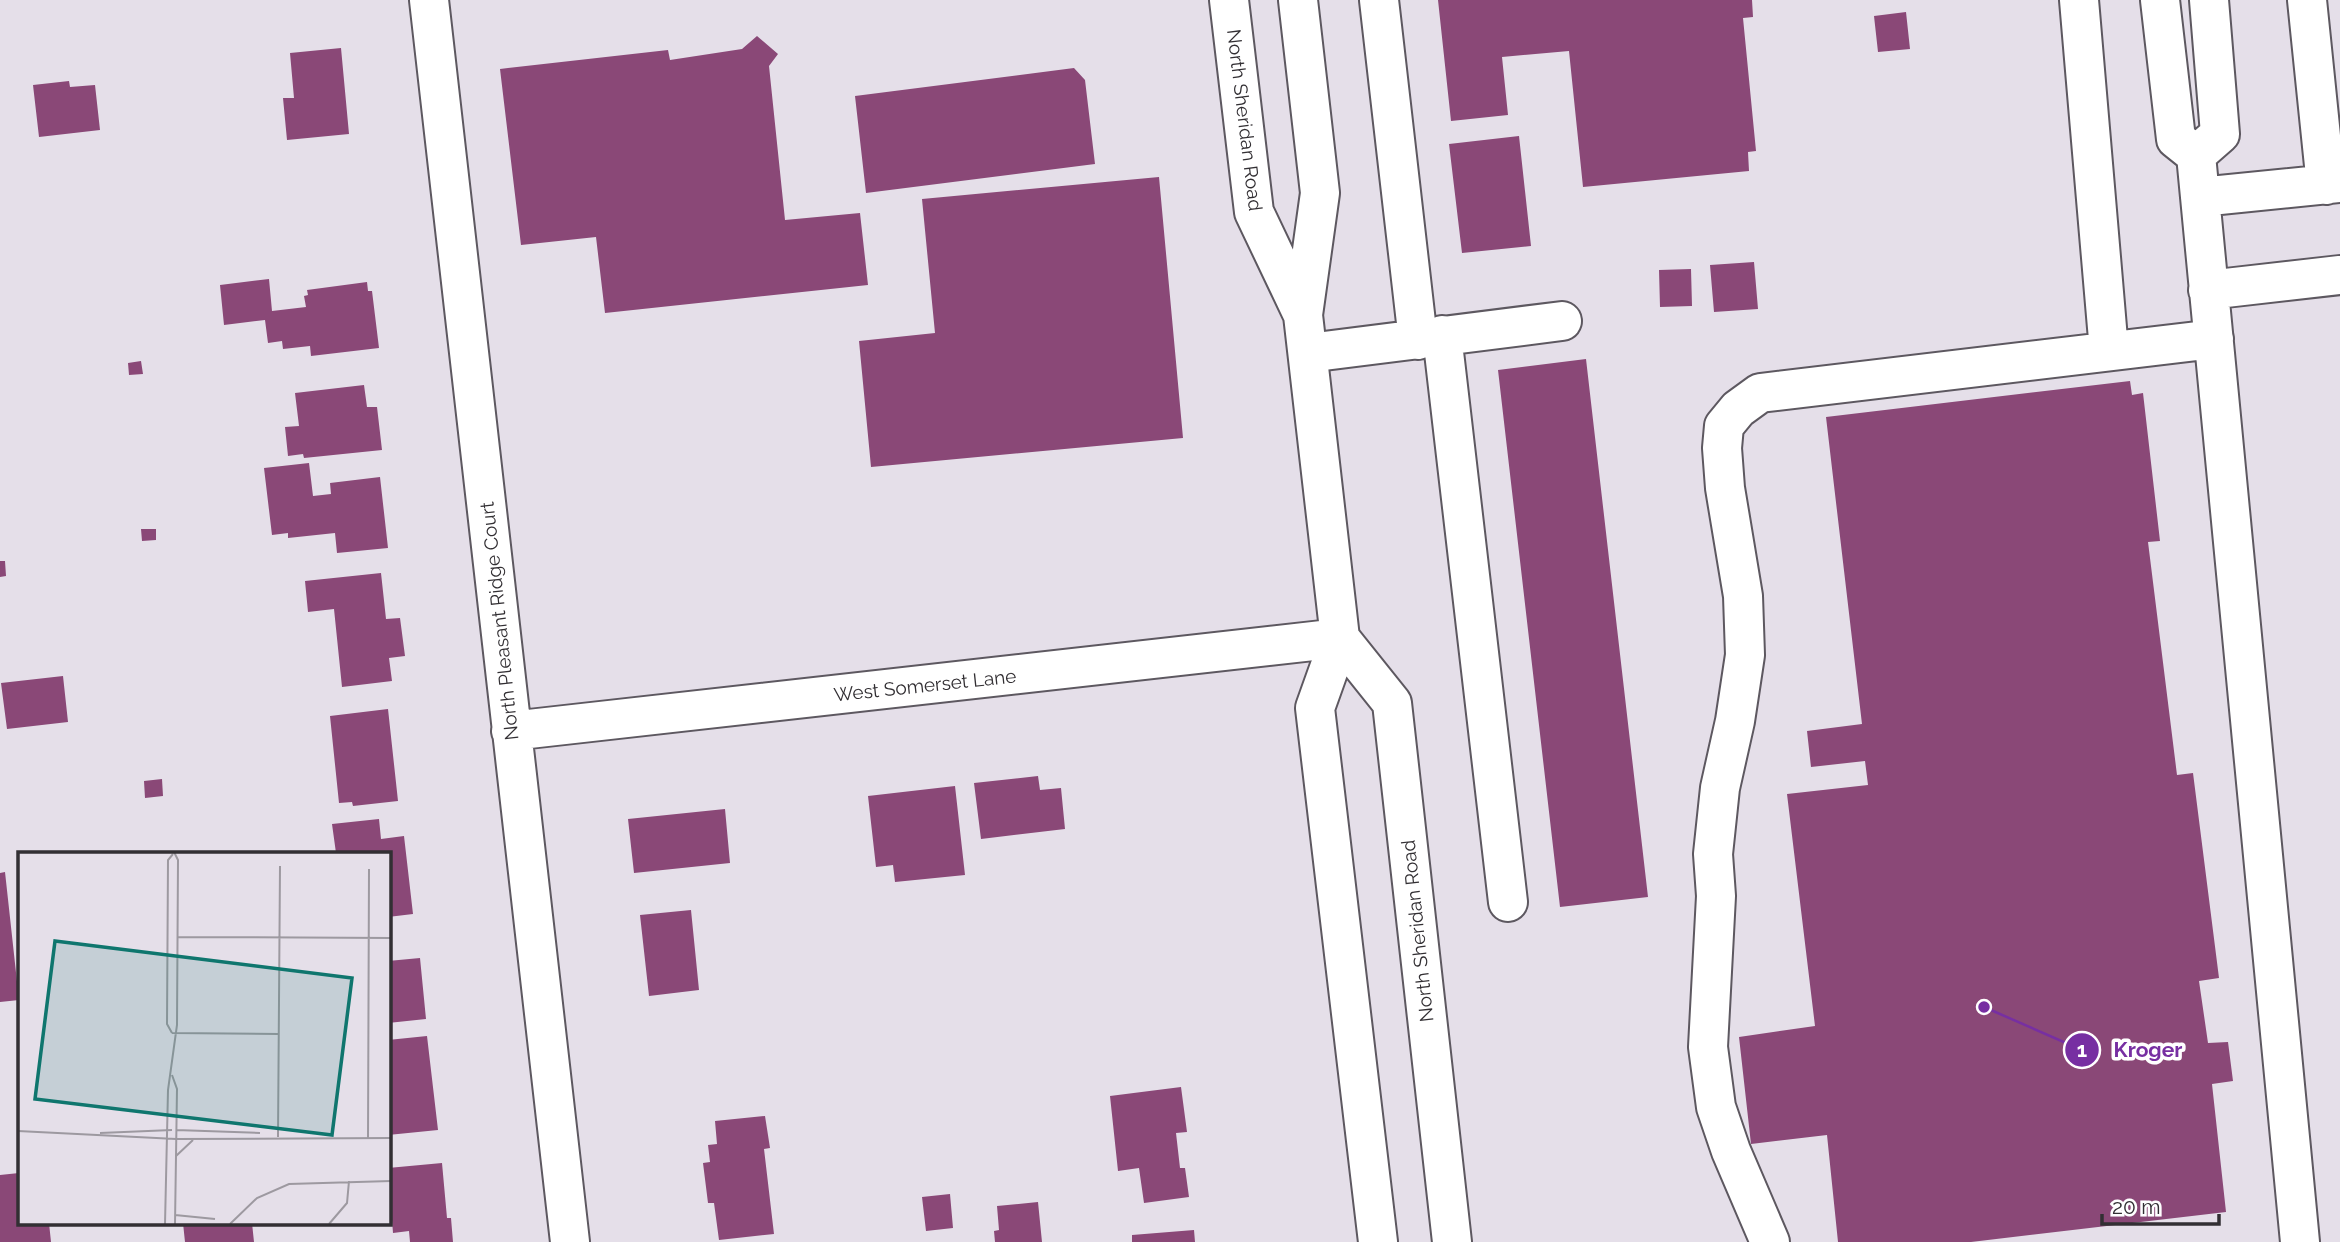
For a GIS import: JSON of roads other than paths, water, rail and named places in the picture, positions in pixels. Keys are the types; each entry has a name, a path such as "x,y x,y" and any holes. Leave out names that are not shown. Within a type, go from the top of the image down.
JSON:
{"main road":[{"name":"North Pleasant Ridge Court","path":"429,0 570,1242"},
{"path":"1379,0 1430,337 1508,902"},
{"path":"2079,0 2109,351"},
{"path":"2160,0 2176,139 2196,155 2300,1242"},
{"path":"2196,155 2220,134 2209,0"},
{"path":"2200,197 2333,184 2327,64 2307,0"},
{"name":"North Sheridan Road","path":"1227,7 1254,212 1303,315"},
{"name":"North Sheridan Road","path":"1303,7 1320,193 1303,315 1340,638 1315,708 1382,1234"},
{"path":"2208,290 2340,275"},
{"path":"1308,353 1562,321"},
{"path":"1770,1242 1731,1151 1716,1107 1708,1047 1716,896 1714,841 1720,788 1735,721 1745,656 1743,596 1721,449 1724,426 1738,409 1760,393 2214,339"},
{"name":"West Somerset Lane","path":"511,731 1340,638"},
{"name":"North Sheridan Road","path":"1340,638 1392,703 1452,1242"}],"place":[{"name":"Kroger","path":"1984,1007"}]}
